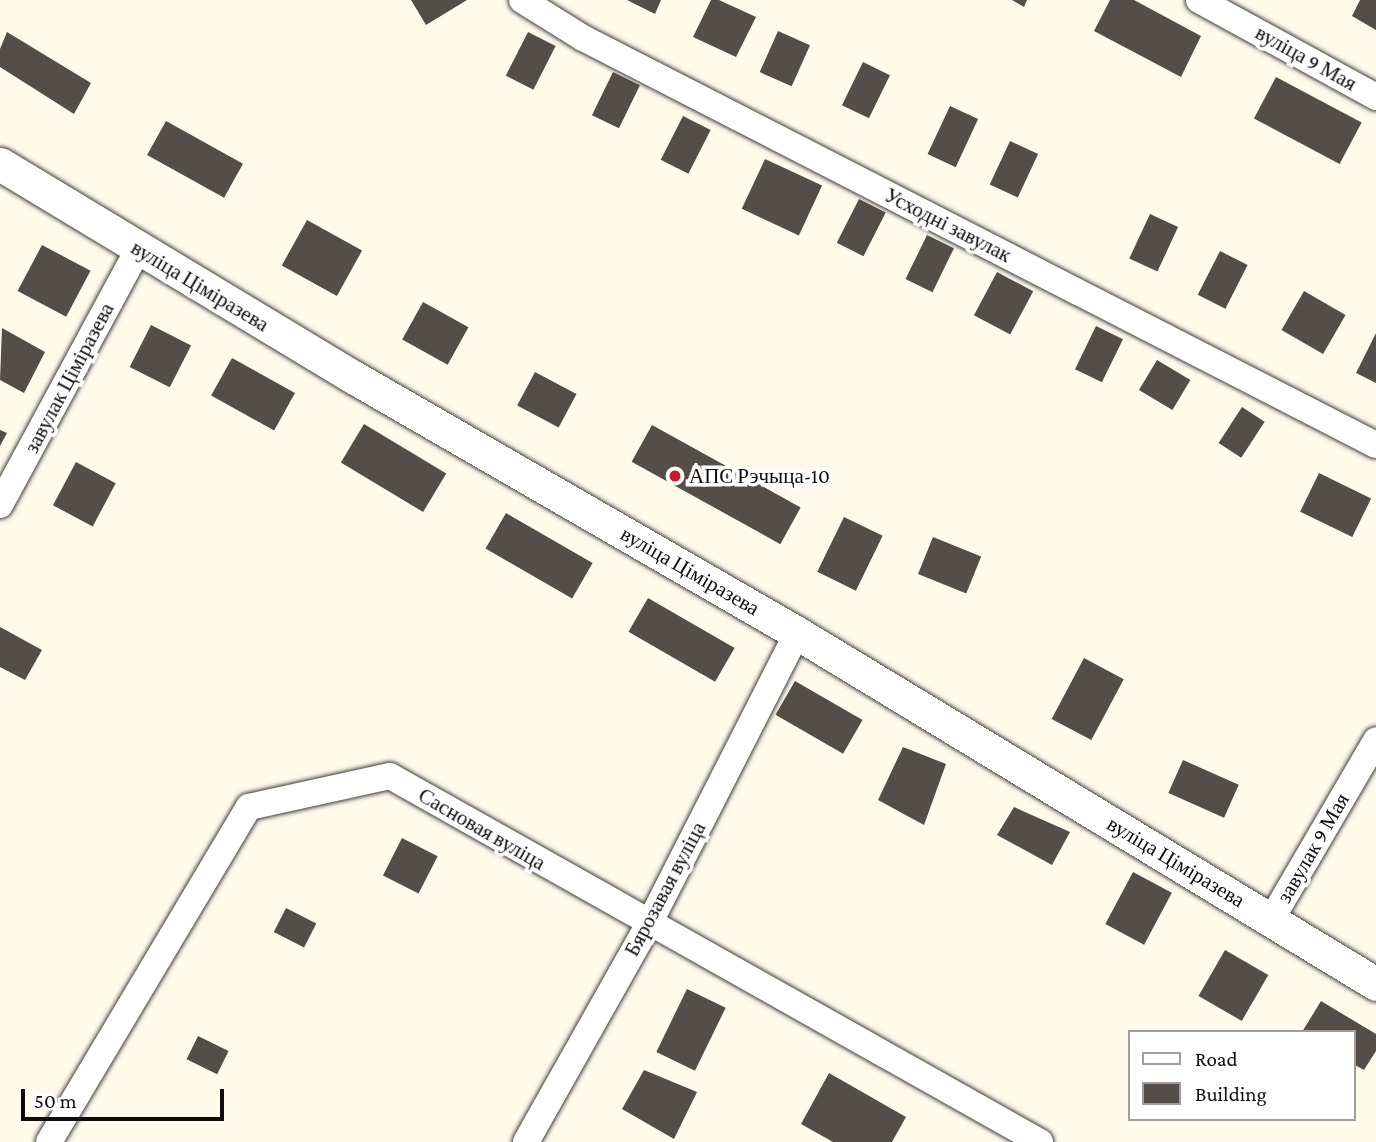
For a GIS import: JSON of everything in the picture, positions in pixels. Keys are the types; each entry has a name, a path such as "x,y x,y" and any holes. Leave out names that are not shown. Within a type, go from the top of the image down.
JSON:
{"street":[{"name":"Усходні завулак","path":"522,0 583,38 1376,445"},
{"name":"вуліца 9 Мая","path":"1199,0 1376,97"},
{"name":"вуліца Ціміразева","path":"0,164 138,250 797,633 1376,984"},
{"name":"завулак Ціміразева","path":"0,505 138,250"},
{"name":"Бярозавая вуліца","path":"526,1142 649,924 797,633"},
{"name":"завулак 9 Мая","path":"1271,920 1376,740"},
{"name":"Сасновая вуліца","path":"49,1142 249,807 390,776 1040,1142"}],"building":[{"path":"411,0 467,0 426,25"},
{"path":"627,0 661,0 655,14"},
{"path":"711,0 719,0 756,17 736,57 693,37"},
{"path":"1012,0 1027,0 1024,7"},
{"path":"1110,0 1134,0 1201,36 1181,77 1094,31"},
{"path":"1360,0 1376,0 1376,30 1352,16"},
{"path":"778,31 810,45 792,86 760,72"},
{"path":"7,32 91,83 74,114 0,67 0,49"},
{"path":"528,32 556,46 533,90 506,76"},
{"path":"863,62 890,75 869,118 842,105"},
{"path":"613,72 640,85 619,128 592,115"},
{"path":"1276,77 1362,123 1340,164 1254,118"},
{"path":"950,106 978,119 956,167 928,154"},
{"path":"683,116 711,130 688,174 661,160"},
{"path":"166,121 243,164 224,198 147,155"},
{"path":"1010,141 1038,154 1018,198 990,185"},
{"path":"765,159 822,186 799,235 742,209"},
{"path":"859,199 886,213 863,256 837,243"},
{"path":"1150,214 1178,227 1157,272 1129,258"},
{"path":"307,220 362,251 337,296 282,265"},
{"path":"927,235 954,248 932,292 906,279"},
{"path":"42,245 91,271 66,317 18,291"},
{"path":"1220,251 1248,265 1225,309 1198,295"},
{"path":"997,272 1033,291 1010,335 974,315"},
{"path":"1304,291 1346,315 1323,354 1282,330"},
{"path":"423,302 468,327 448,365 402,340"},
{"path":"151,325 191,345 170,387 130,367"},
{"path":"1096,326 1123,339 1102,382 1075,369"},
{"path":"2,328 45,352 24,393 0,380"},
{"path":"1376,333 1376,383 1356,373"},
{"path":"232,358 295,393 274,431 211,396"},
{"path":"1157,360 1190,380 1172,410 1139,390"},
{"path":"535,372 576,394 559,428 517,406"},
{"path":"1242,407 1265,422 1241,458 1219,443"},
{"path":"364,424 446,473 423,512 341,463"},
{"path":"652,425 801,507 780,544 632,462"},
{"path":"0,430 7,433 0,446"},
{"path":"76,462 116,483 93,526 53,505"},
{"path":"1319,473 1371,498 1352,537 1300,512"},
{"path":"506,513 593,563 572,599 486,549"},
{"path":"844,517 883,536 856,591 817,572"},
{"path":"933,537 981,556 966,594 918,574"},
{"path":"648,598 735,648 715,682 628,632"},
{"path":"0,627 42,650 25,680 0,667"},
{"path":"1084,658 1124,679 1091,740 1052,719"},
{"path":"795,681 863,720 843,754 776,715"},
{"path":"903,747 946,764 924,825 878,800"},
{"path":"1183,760 1239,785 1224,818 1168,793"},
{"path":"1014,807 1070,832 1052,865 997,835"},
{"path":"402,838 438,856 419,894 383,875"},
{"path":"1133,872 1172,893 1144,945 1105,924"},
{"path":"286,908 316,923 304,947 274,932"},
{"path":"1225,950 1268,975 1242,1021 1198,996"},
{"path":"687,989 726,1008 695,1071 656,1052"},
{"path":"1321,1001 1376,1034 1376,1051 1364,1070 1355,1065 1355,1030 1303,1030"},
{"path":"198,1036 229,1051 217,1074 187,1059"},
{"path":"644,1070 697,1092 674,1139 622,1109"},
{"path":"829,1073 906,1117 892,1142 833,1142 801,1124"}],"place":[{"name":"АПС Рэчыца-10","path":"675,476"}]}
